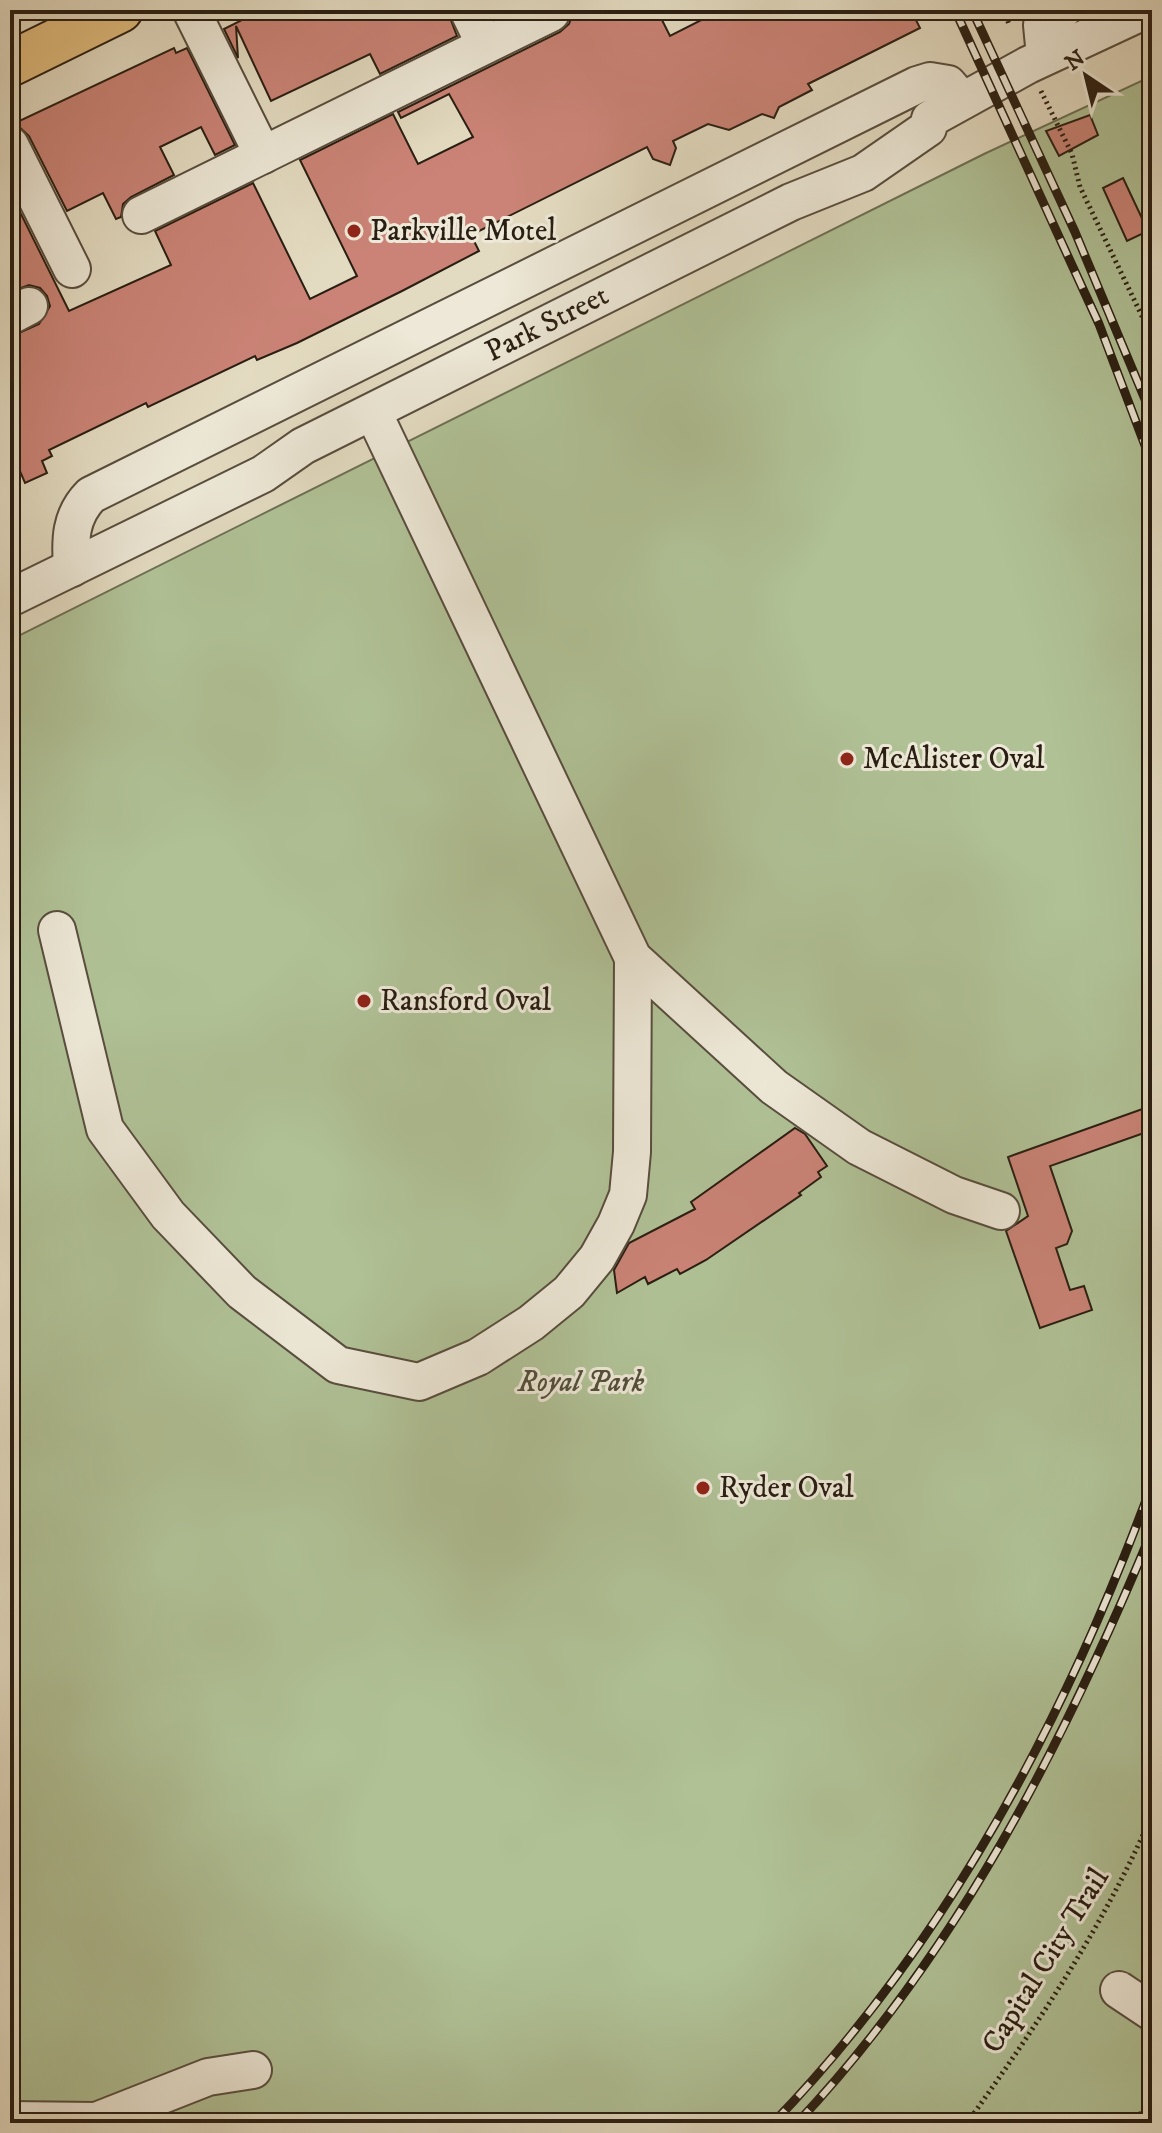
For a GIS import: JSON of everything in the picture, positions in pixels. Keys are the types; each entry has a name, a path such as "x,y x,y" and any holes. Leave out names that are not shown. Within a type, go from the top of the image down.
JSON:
{"main road":[{"path":"10,64 117,11"}],"street":[{"path":"191,10 263,155"},
{"path":"468,10 485,45"},
{"path":"1036,60 1042,25 1063,10"},
{"name":"Park Street","path":"791,202 914,116 930,119 1036,60 1146,10"},
{"path":"141,215 551,13"},
{"path":"71,555 74,518 91,495 921,83 948,84 961,99"},
{"name":"Park Street","path":"10,590 153,503 303,446 791,202 863,173 928,128 930,119"},
{"path":"814,137 826,138 856,154"},
{"path":"10,145 72,269"},
{"path":"366,361 359,418 633,958 774,1087 859,1147 954,1195 1001,1211"},
{"path":"57,930 105,1129 168,1215 242,1292 338,1365 419,1382 478,1357 531,1323 569,1292 597,1258 616,1224 628,1195 632,1152 633,958"},
{"path":"1119,1990 1152,2012"},
{"path":"10,2120 96,2121 208,2077 253,2070"}],"path":[{"path":"1003,10 1036,60 1072,154 1080,187 1152,337"},
{"name":"Capital City Trail","path":"967,2123 1037,2026 1112,1902 1152,1815"},
{"path":"1124,2123 1152,2107"}],"green space":[{"name":"Royal Park","path":"1152,76 1152,2123 10,2123 10,640 984,154"}],"building":[{"path":"262,10 447,10 457,36 380,74 370,54 271,101 236,26 238,58 224,29"},
{"path":"574,10 657,10 670,36 721,10 911,10 920,28 808,84 812,90 779,107 774,118 762,114 729,130 708,124 673,141 676,148 670,165 653,159 647,147 471,235 479,251 402,291 297,343 257,360 255,356 148,407 146,403 49,450 52,456 42,461 47,473 25,483 20,471 10,476 10,337 39,324 50,306 40,288 29,285 10,292 10,219 21,214 69,311 171,265 155,231 253,183 310,299 357,276 300,160 393,114 418,164 473,137 449,94 401,118 398,112 560,32 569,24"},
{"path":"174,48 176,53 187,48 235,145 215,155 201,127 160,147 174,175 131,197 123,204 121,217 116,219 103,193 67,211 29,136 15,123"},
{"path":"1090,115 1098,135 1059,156 1046,131"},
{"path":"1123,178 1148,231 1127,241 1103,188"},
{"path":"1148,1107 1144,1133 1050,1166 1072,1231 1067,1244 1056,1248 1070,1290 1084,1286 1092,1310 1040,1328 1006,1231 1028,1216 1008,1157"},
{"path":"795,1128 805,1134 827,1166 818,1172 821,1177 799,1193 801,1195 706,1260 680,1274 677,1269 648,1284 645,1277 617,1293 614,1270 629,1243 695,1209 691,1202"}],"railway":[{"path":"955,10 1099,324 1152,464"},
{"path":"972,10 1075,232 1152,416"},
{"path":"773,2123 835,2054 893,1980 947,1903 996,1823 1081,1657 1152,1484"},
{"path":"797,2123 855,2058 907,1989 1001,1844 1081,1690 1152,1531"}],"place":[{"name":"Parkville Motel","path":"354,231"},
{"name":"McAlister Oval","path":"847,759"},
{"name":"Ransford Oval","path":"364,1001"},
{"name":"Ryder Oval","path":"703,1488"}]}
